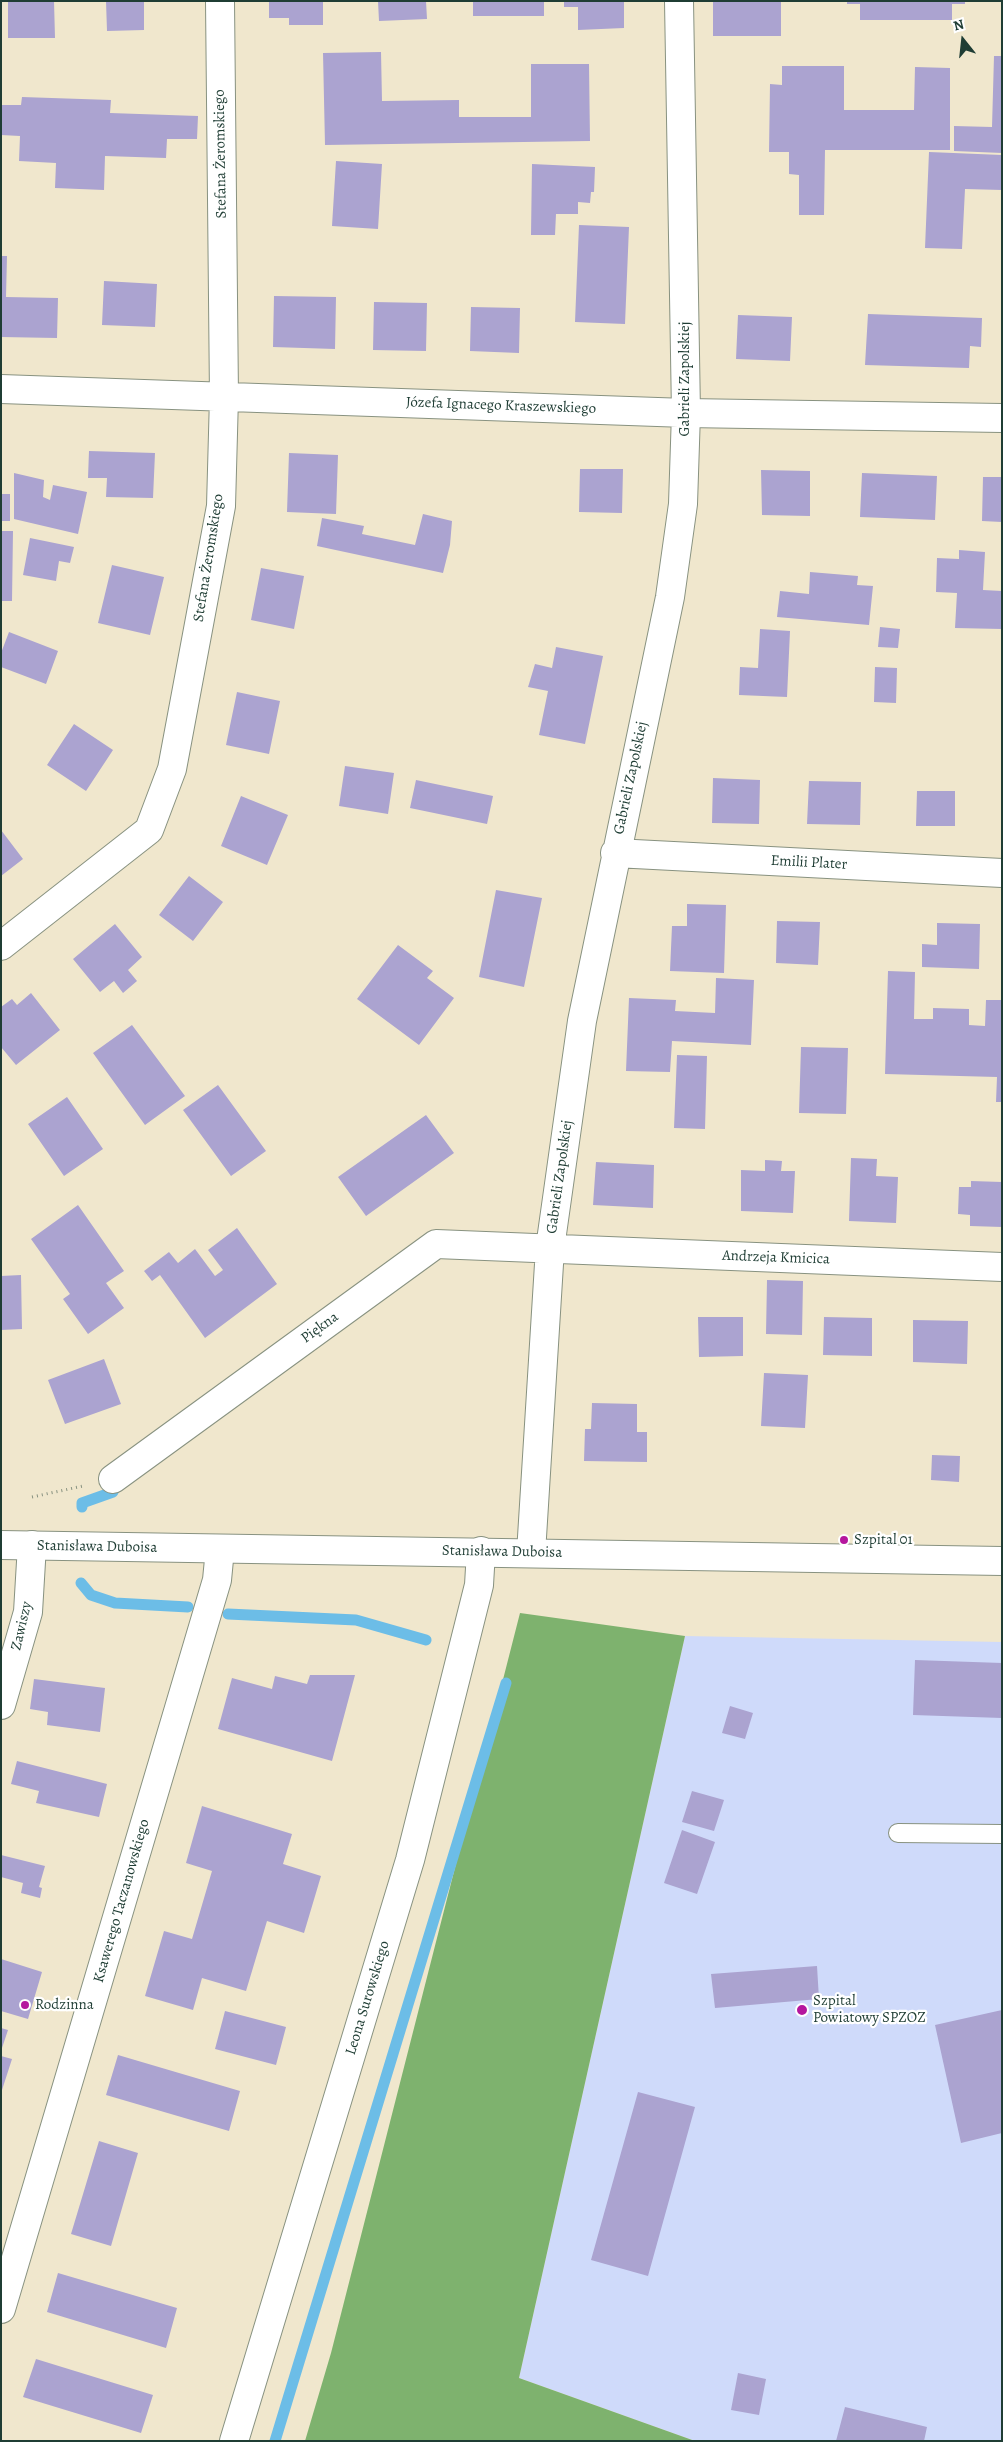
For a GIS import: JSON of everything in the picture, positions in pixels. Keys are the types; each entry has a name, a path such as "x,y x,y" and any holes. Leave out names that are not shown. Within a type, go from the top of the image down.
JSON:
{"street":[{"name":"Stefana Żeromskiego","path":"1,946 149,830 172,769 220,506 224,397 220,1"},
{"name":"Gabrieli Zapolskiej","path":"531,1553 550,1248 582,1021 615,854 670,597 684,504 686,413 679,1"},
{"name":"Józefa Ignacego Kraszewskiego","path":"1,389 686,413 1002,418"},
{"name":"Emilii Plater","path":"615,854 1002,873"},
{"name":"Piękna","path":"113,1479 436,1244 550,1248"},
{"name":"Andrzeja Kmicica","path":"550,1248 1002,1267"},
{"name":"Stanisława Duboisa","path":"1,1545 220,1550 481,1551 1002,1561"},
{"name":"Zawiszy","path":"1,1705 28,1612 32,1545"},
{"name":"Ksawerego Taczanowskiego","path":"1,2309 217,1580 220,1550"},
{"name":"Leona Surowskiego","path":"234,2441 410,1860 479,1585 481,1551"}],"lane":[{"path":"898,1834 1002,1834"}],"path":[{"path":"32,1497 113,1479"}],"shaded area":[{"name":"Szpital Powiatowy SPZOZ","path":"685,1636 1002,1642 1002,2441 695,2441 519,2378"}],"green space":[{"path":"520,1613 685,1636 519,2378 695,2441 305,2441 331,2353"}],"building":[{"path":"8,1 54,1 55,38 8,38"},
{"path":"106,1 144,1 144,30 107,31"},
{"path":"269,1 323,1 323,25 289,25 289,18 269,18"},
{"path":"378,1 426,1 427,19 379,21"},
{"path":"473,1 544,1 544,16 473,16"},
{"path":"564,1 624,1 624,28 578,30 578,7 564,7"},
{"path":"713,1 781,1 781,36 713,36"},
{"path":"847,1 965,1 965,4 952,4 952,20 860,20 860,4 847,4"},
{"path":"381,52 382,101 459,100 459,117 531,117 531,64 589,64 590,141 325,145 323,53"},
{"path":"994,56 1002,56 1002,153 954,151 954,126 992,127"},
{"path":"782,66 844,66 844,110 914,110 915,67 950,68 950,150 825,150 824,215 799,215 799,175 789,174 789,152 769,152 770,84 782,85"},
{"path":"22,97 111,100 110,113 198,116 197,139 167,139 166,158 105,156 104,190 55,188 56,163 19,161 20,136 1,135 1,105 21,105"},
{"path":"929,152 1002,155 1002,190 965,189 962,249 925,248"},
{"path":"336,161 382,164 378,229 332,226"},
{"path":"532,164 595,167 594,192 591,192 590,203 578,202 578,214 556,214 555,235 531,235"},
{"path":"579,225 629,227 625,324 575,322"},
{"path":"1,256 7,256 6,297 58,298 57,338 1,337"},
{"path":"104,281 157,284 155,327 102,325"},
{"path":"274,296 336,297 335,349 273,347"},
{"path":"374,302 427,303 426,351 373,350"},
{"path":"471,307 520,308 519,353 470,351"},
{"path":"868,314 982,318 981,347 970,346 969,368 865,365"},
{"path":"738,315 792,317 790,361 736,359"},
{"path":"89,451 155,453 153,498 106,497 107,478 88,478"},
{"path":"289,453 338,455 336,514 287,512"},
{"path":"580,469 623,469 622,513 579,512"},
{"path":"761,470 810,471 810,516 762,515"},
{"path":"14,473 44,480 43,497 50,500 53,485 87,492 78,534 14,519"},
{"path":"862,473 937,476 935,520 860,517"},
{"path":"983,477 1002,477 1002,522 982,521"},
{"path":"1,494 10,494 10,521 1,521"},
{"path":"423,514 452,521 450,545 443,573 317,546 322,518 364,526 362,534 415,545"},
{"path":"1,531 13,531 12,601 1,601"},
{"path":"30,538 74,547 70,563 59,561 56,581 23,575"},
{"path":"959,550 985,552 983,590 1002,591 1002,629 955,628 957,593 936,592 937,558 959,559"},
{"path":"112,565 164,577 150,635 98,623"},
{"path":"261,568 304,576 294,629 251,620"},
{"path":"810,572 858,576 857,585 873,586 869,625 777,617 780,591 809,594"},
{"path":"880,627 900,629 898,648 878,647"},
{"path":"760,629 790,631 787,697 739,695 740,667 758,668"},
{"path":"9,632 58,651 46,684 1,667 1,653"},
{"path":"556,647 603,656 585,744 539,735 548,691 528,687 535,664 552,668"},
{"path":"875,667 897,668 896,703 874,702"},
{"path":"237,692 280,701 269,754 226,745"},
{"path":"74,724 113,750 86,791 47,765"},
{"path":"345,766 394,773 388,814 339,806"},
{"path":"713,778 760,780 759,824 712,823"},
{"path":"416,780 493,796 487,824 410,808"},
{"path":"809,781 861,782 860,825 807,824"},
{"path":"917,791 955,791 955,826 916,826"},
{"path":"241,796 288,815 267,865 221,846"},
{"path":"1,830 23,859 1,876"},
{"path":"189,876 223,902 193,941 159,915"},
{"path":"496,890 542,898 524,987 479,977"},
{"path":"687,904 726,905 724,973 670,971 672,926 687,926"},
{"path":"777,921 820,922 818,965 776,963"},
{"path":"937,923 980,924 979,969 922,967 922,944 937,945"},
{"path":"115,924 142,957 128,970 137,981 123,993 114,981 100,992 73,959"},
{"path":"398,945 433,971 427,978 454,998 419,1045 357,999"},
{"path":"888,971 915,972 914,1019 933,1019 933,1008 969,1009 969,1025 985,1026 986,1000 1002,1000 1002,1102 996,1102 997,1077 885,1074"},
{"path":"716,978 754,980 751,1045 672,1041 670,1072 626,1071 629,998 676,1000 675,1011 715,1013"},
{"path":"31,993 60,1030 16,1065 1,1047 1,1007 12,999 17,1005"},
{"path":"132,1025 185,1096 145,1125 93,1053"},
{"path":"801,1047 848,1048 846,1114 799,1113"},
{"path":"677,1055 707,1056 705,1129 674,1128"},
{"path":"218,1085 266,1151 231,1176 183,1110"},
{"path":"67,1097 103,1149 64,1176 28,1124"},
{"path":"426,1115 454,1153 366,1216 338,1177"},
{"path":"851,1158 877,1159 876,1176 898,1177 896,1223 849,1221"},
{"path":"765,1160 782,1161 781,1171 795,1171 793,1213 741,1211 741,1170 765,1171"},
{"path":"596,1162 654,1165 653,1208 593,1205"},
{"path":"971,1181 1002,1182 1002,1227 970,1226 970,1215 958,1214 959,1187 971,1187"},
{"path":"78,1205 124,1271 106,1283 124,1308 88,1334 63,1299 70,1294 31,1239"},
{"path":"237,1228 277,1284 205,1338 160,1275 152,1281 144,1271 169,1252 178,1263 195,1249 215,1276 223,1270 208,1250"},
{"path":"21,1275 22,1329 1,1330 1,1276"},
{"path":"767,1280 803,1281 802,1335 766,1334"},
{"path":"698,1317 743,1317 743,1356 699,1357"},
{"path":"824,1317 872,1318 872,1356 823,1355"},
{"path":"913,1320 968,1321 967,1364 913,1362"},
{"path":"104,1359 121,1404 65,1424 48,1380"},
{"path":"764,1373 808,1375 805,1428 761,1426"},
{"path":"592,1403 637,1404 637,1432 647,1432 647,1462 584,1461 585,1429 591,1429"},
{"path":"932,1455 960,1456 959,1482 931,1480"},
{"path":"915,1660 1002,1663 1002,1718 913,1715"},
{"path":"310,1675 355,1675 332,1761 218,1729 232,1678 272,1689 275,1676 307,1684"},
{"path":"34,1679 105,1688 100,1732 47,1725 48,1712 30,1709"},
{"path":"730,1706 753,1713 745,1739 722,1733"},
{"path":"17,1761 107,1784 99,1817 36,1803 39,1791 11,1784"},
{"path":"692,1791 724,1800 714,1831 682,1822"},
{"path":"202,1806 292,1834 283,1864 321,1876 304,1933 267,1921 246,1991 202,1978 193,2010 145,1996 164,1931 192,1939 212,1871 186,1863"},
{"path":"682,1830 715,1842 697,1894 664,1883"},
{"path":"1,1855 45,1866 39,1887 42,1888 40,1898 21,1893 23,1883 1,1877"},
{"path":"1,1959 42,1972 28,2019 1,2011"},
{"path":"817,1966 819,1999 715,2008 711,1974"},
{"path":"1002,2010 1002,2133 961,2143 935,2025"},
{"path":"225,2011 286,2027 276,2065 215,2049"},
{"path":"1,2028 8,2030 2,2048 1,2048"},
{"path":"118,2055 240,2091 229,2131 106,2095"},
{"path":"1,2056 12,2059 2,2090 1,2090"},
{"path":"638,2092 695,2107 648,2276 591,2260"},
{"path":"99,2141 138,2153 111,2246 71,2234"},
{"path":"58,2273 177,2308 166,2348 47,2312"},
{"path":"36,2359 153,2395 141,2433 23,2397"},
{"path":"738,2373 766,2379 759,2415 731,2410"},
{"path":"845,2407 927,2427 924,2441 836,2441"}],"waterway":[{"path":"82,1507 82,1503 113,1492"},
{"path":"81,1583 91,1595 115,1603 188,1607"},
{"path":"228,1614 356,1620 426,1640"},
{"path":"275,2441 506,1683"}],"place":[{"name":"Szpital 01","path":"844,1540"},
{"name":"Rodzinna","path":"25,2005"},
{"name":"Szpital Powiatowy SPZOZ","path":"802,2010"}]}
